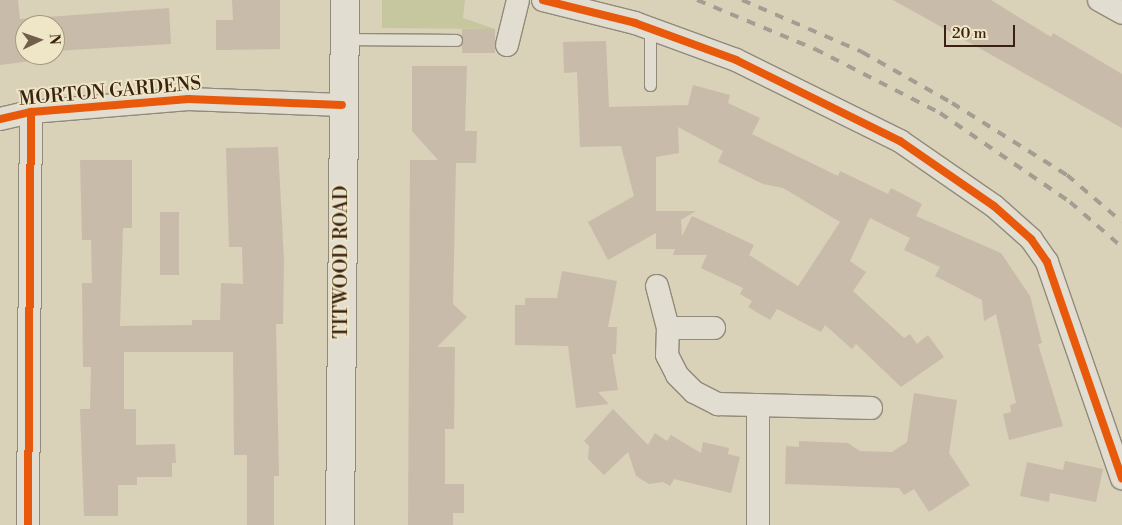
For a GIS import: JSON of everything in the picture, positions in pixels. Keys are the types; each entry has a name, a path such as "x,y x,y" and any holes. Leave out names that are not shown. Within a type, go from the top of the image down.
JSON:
{"main road":[{"name":"TITWOOD ROAD","path":"340,525 342,105 345,0"}],"street":[{"path":"507,45 518,0"},
{"path":"543,0 650,28 736,60 900,140 950,173 1031,239 1047,262 1122,478"},
{"path":"1099,0 1122,13"},
{"name":"MORTON GARDENS","path":"0,119 31,112 188,99 342,105"},
{"path":"28,525 31,112"},
{"path":"657,286 668,328 667,355 677,375 694,392 718,404 871,408"},
{"path":"668,328 714,328"},
{"path":"758,405 758,525"}],"lane":[{"path":"650,28 650,85"},
{"path":"344,38 456,40"}],"green space":[{"path":"382,0 465,0 463,18 495,29 382,28"}],"building":[{"path":"0,0 18,0 20,15 15,15 15,63 0,65"},
{"path":"232,0 280,0 280,49 216,50 216,20 233,20"},
{"path":"893,0 991,0 1051,37 1053,33 1122,74 1122,128"},
{"path":"169,8 171,44 65,50 65,16"},
{"path":"462,29 495,29 495,53 462,53"},
{"path":"606,41 609,107 688,105 693,85 730,95 728,103 760,118 752,134 838,176 840,171 888,194 891,188 922,204 916,216 1001,253 1030,296 1042,343 1038,344 1063,426 1009,440 1003,414 1011,412 1010,405 1016,403 996,314 984,321 982,300 935,276 940,267 904,250 910,238 870,218 850,261 866,272 853,291 904,338 910,334 917,344 928,335 944,357 901,387 856,344 852,349 825,325 821,332 777,309 770,320 748,307 752,301 740,294 743,288 701,268 707,255 673,255 675,249 656,249 656,233 608,260 588,222 634,196 621,146 580,147 577,72 564,73 563,42","holes":["678,127 723,151 718,162 763,184 783,188 840,222 798,286 749,255 754,245 692,216 682,236 681,220 696,211 656,211 656,157 679,153"]},
{"path":"412,66 467,66 465,131 477,131 476,163 456,163 453,304 467,317 437,347 455,347 454,429 445,429 445,484 464,484 464,513 453,513 453,525 408,525 410,160 438,160 412,131"},
{"path":"278,147 284,260 283,324 276,324 279,476 274,476 274,525 247,525 247,455 234,455 233,352 124,352 124,409 136,409 136,445 175,444 176,463 172,463 172,477 137,477 137,485 118,485 118,516 84,516 80,409 90,409 91,367 83,367 82,283 92,283 91,240 82,240 80,160 132,160 132,228 123,228 120,326 192,325 192,320 220,320 221,283 243,284 242,247 229,247 226,148"},
{"path":"160,212 179,212 179,275 160,275"},
{"path":"562,271 617,281 608,327 617,327 616,354 612,354 618,390 598,392 609,404 576,408 568,346 515,345 515,305 525,305 525,298 557,298"},
{"path":"914,393 957,400 949,453 970,485 929,512 914,489 904,495 899,488 785,484 786,446 799,447 799,441 848,443 860,451 892,452 907,442"},
{"path":"613,409 648,445 655,433 667,441 671,435 701,453 703,442 729,448 728,454 740,457 731,493 674,479 670,486 663,482 649,484 636,476 628,452 604,475 588,459 589,446 584,441"},
{"path":"1065,461 1103,469 1096,502 1050,493 1049,502 1020,496 1027,462 1063,470"}],"railway":[{"path":"697,0 815,49 940,113 1070,202 1122,247"},
{"path":"742,0 862,52 952,103 1067,175 1122,222"}],"cycle path":[{"path":"543,0 635,23 736,60 900,141 994,206 1031,239 1047,262 1122,478"},
{"path":"0,119 31,112 188,99 342,105"},
{"path":"28,525 31,112"}]}
